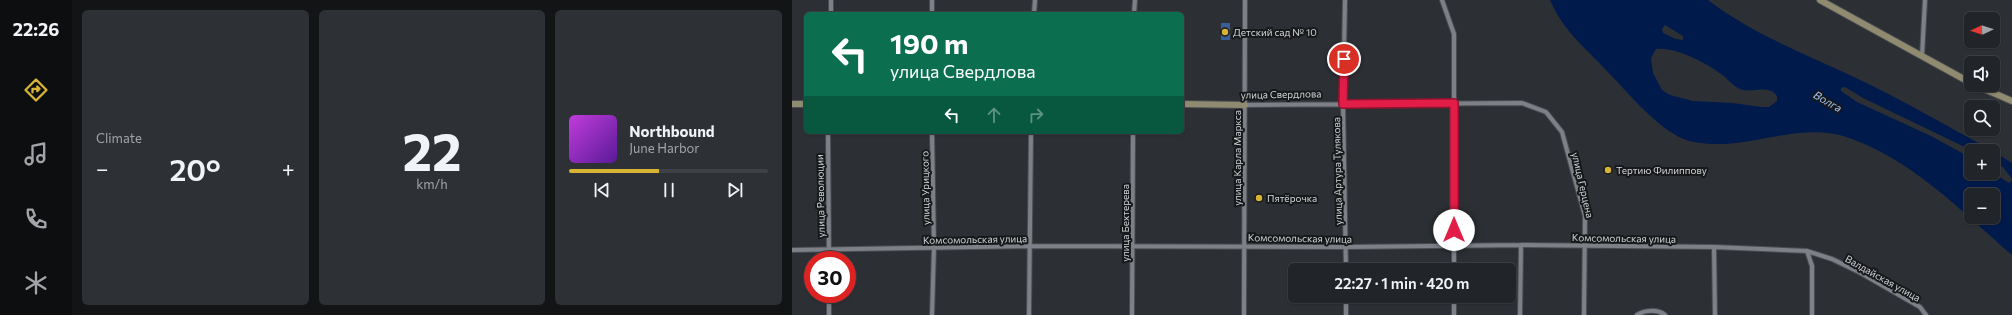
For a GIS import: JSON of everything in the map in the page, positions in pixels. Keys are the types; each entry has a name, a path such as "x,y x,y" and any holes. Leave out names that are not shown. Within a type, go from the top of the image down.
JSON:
{"street":[{"path":"831,0 831,12"},
{"path":"932,0 932,12"},
{"path":"1034,12 1035,0"},
{"path":"1134,0 1134,12"},
{"name":"улица Карла Маркса","path":"1244,315 1245,0"},
{"name":"улица Артура Тулякова","path":"1345,0 1343,104 1346,263"},
{"path":"1442,0 1454,34 1454,263"},
{"path":"1820,0 1828,2 1964,79"},
{"path":"1922,56 1925,0"},
{"path":"1991,92 2012,101"},
{"name":"улица Свердлова","path":"1184,104 1522,103 1546,112"},
{"path":"792,104 804,104"},
{"name":"улица Герцена","path":"1546,112 1562,132 1585,216 1584,315"},
{"name":"улица Революции","path":"828,134 829,250"},
{"name":"улица Урицкого","path":"932,134 934,247 932,315"},
{"path":"1029,315 1031,246 1031,134"},
{"name":"улица Бехтерева","path":"1132,315 1134,134"},
{"path":"1520,315 1521,245"},
{"name":"Комсомольская улица","path":"792,250 1031,246 1346,247 1584,245 1714,247 1807,251"},
{"path":"1714,247 1714,315"},
{"path":"1807,251 1812,266 1812,315"},
{"name":"Валдайская улица","path":"1807,251 1832,259 1860,272 1920,307 1926,315"},
{"path":"829,303 829,315"},
{"path":"1346,303 1346,315"},
{"path":"1454,303 1454,315"},
{"path":"1637,315 1646,311 1660,312 1665,315"}],"water":[{"name":"Волга","path":"1550,0 1708,0 1743,23 1780,43 1873,86 1925,113 1980,144 1964,144 1964,147 1863,98 1845,87 1841,88 1841,91 1857,102 1931,136 1964,154 1964,180 2000,180 2000,177 2009,183 2012,180 2012,255 1977,224 2000,224 2000,188 1964,188 1964,213 1934,187 1890,157 1867,145 1843,136 1813,132 1733,143 1708,144 1688,141 1679,137 1658,123 1639,105 1569,32","holes":["1665,25 1683,36 1683,40 1676,39 1663,33 1662,29","1656,49 1672,50 1690,56 1715,70 1738,88 1743,90 1769,90 1777,96 1777,101 1769,107 1762,107 1732,103 1693,101 1670,95 1662,90 1653,73 1651,58"]},
{"path":"2000,155 2012,163 2012,179 2003,167 2000,166"}],"building":[{"name":"Детский сад № 10","path":"1221,23 1230,23 1230,40 1221,40"}],"place":[{"name":"Детский сад № 10","path":"1225,32"},
{"name":"Тертию Филиппову","path":"1608,170"},
{"name":"Пятёрочка","path":"1259,198"}],"route":[{"path":"1344,59 1343,104 1454,103 1454,230"}]}
